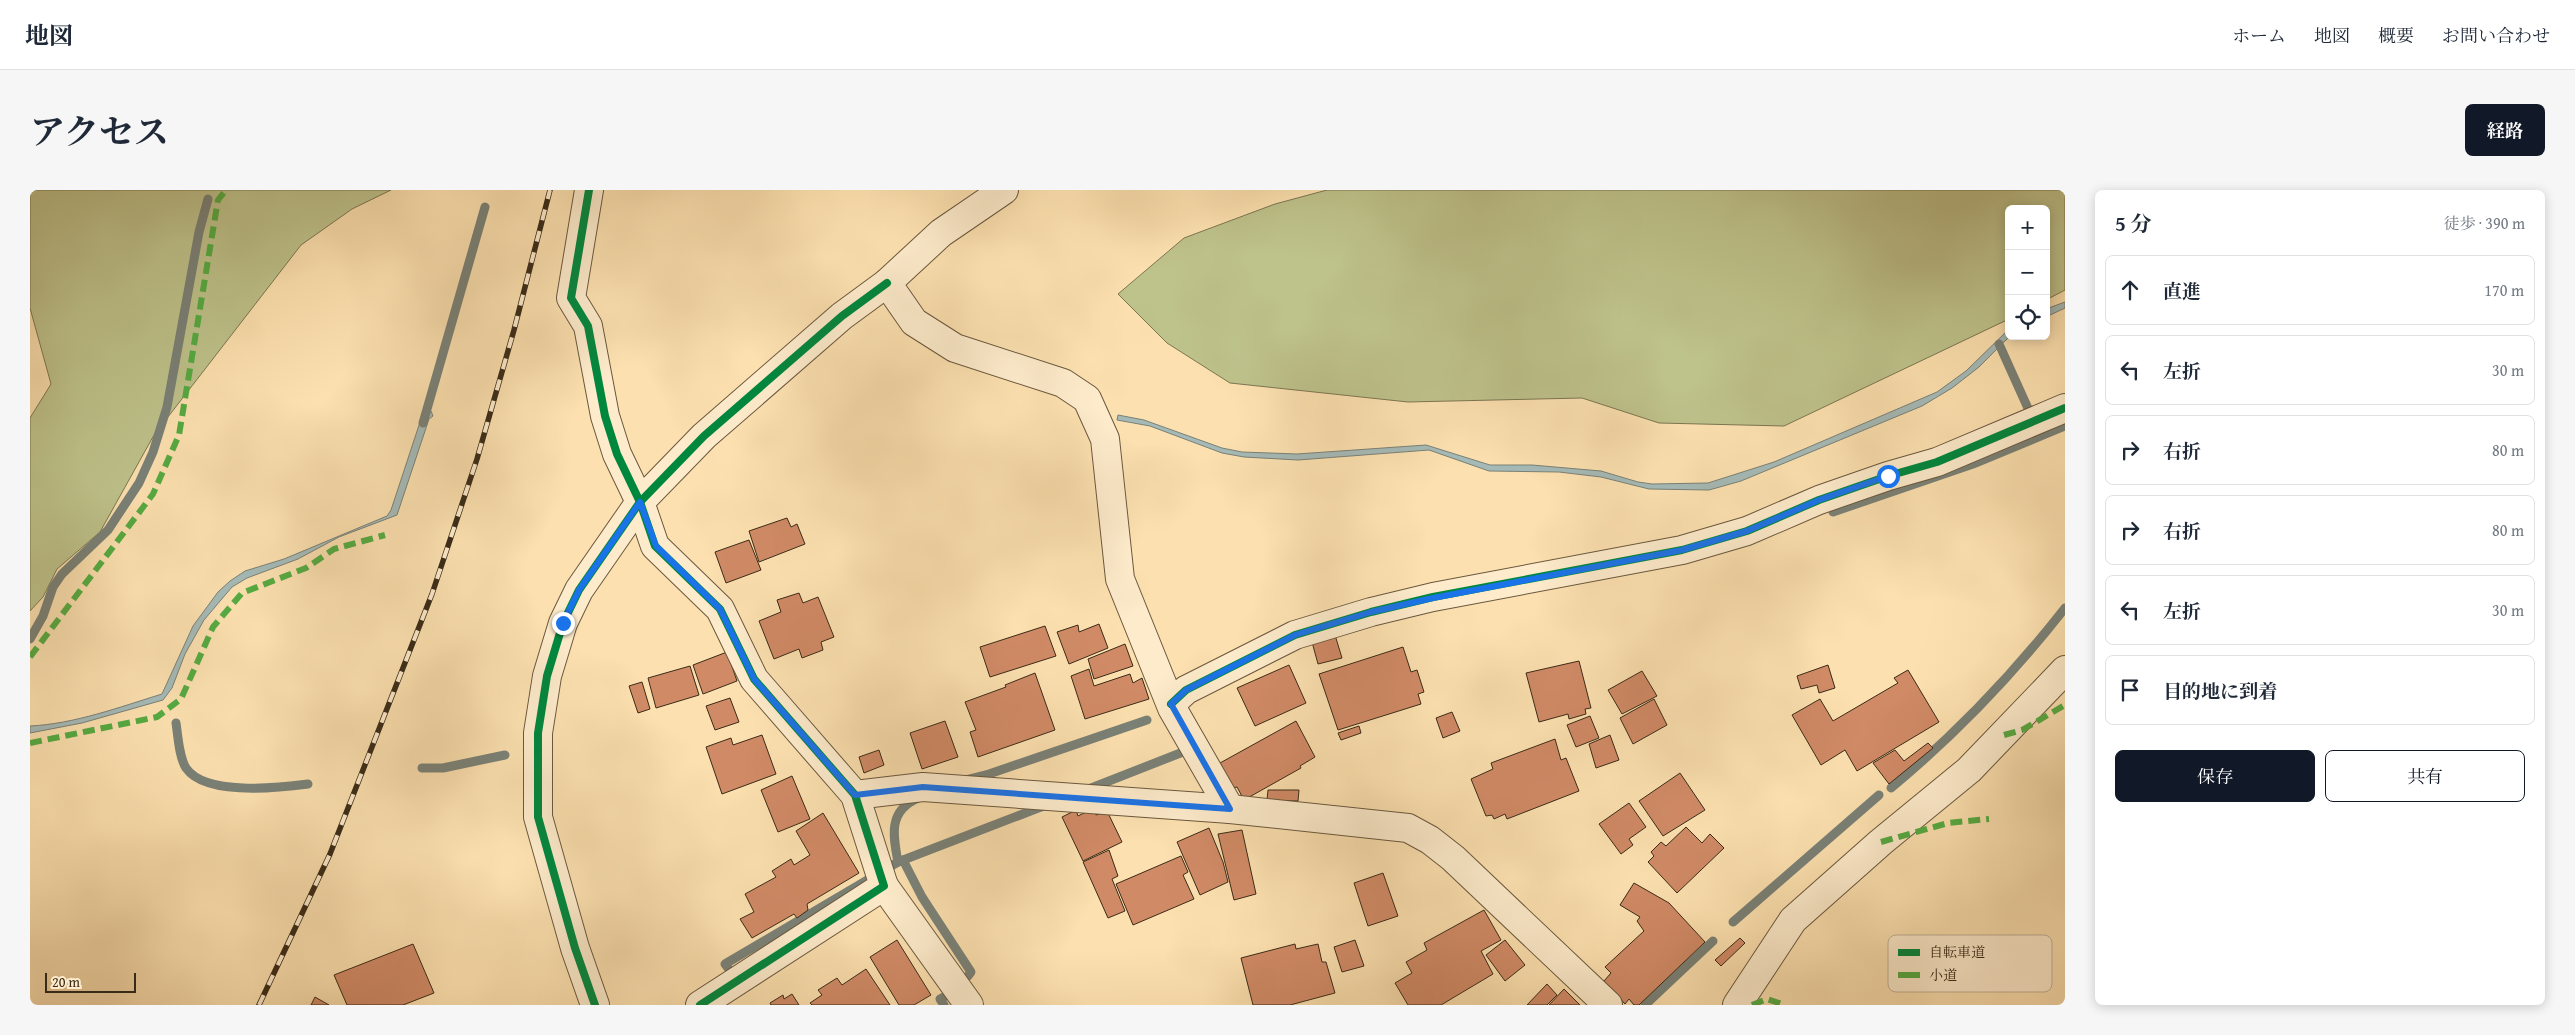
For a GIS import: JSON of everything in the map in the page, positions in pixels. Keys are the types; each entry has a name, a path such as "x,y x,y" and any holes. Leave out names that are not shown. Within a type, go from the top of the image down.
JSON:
{"street":[{"path":"589,190 571,298 588,326 605,416 617,454 640,502 656,546 720,609 754,679 855,795 884,886 969,1005"},
{"path":"594,1005 575,948 538,817 538,733 547,676 563,623 579,590 640,502 704,436 842,316 887,283 941,233 1004,190"},
{"path":"887,283 914,322 955,348 1063,383 1087,398 1105,439 1120,579 1171,704 1230,809"},
{"path":"1171,704 1186,690 1295,635 1371,612 1433,598 1682,550 1747,531 1819,500 1888,476 1937,462 2065,408"},
{"path":"1737,1005 1793,920 1881,842 1969,770 2065,670"},
{"path":"855,795 923,787 1230,809 1408,828 1430,840 1453,858 1608,1005"},
{"path":"700,1005 884,886"}],"green space":[{"path":"30,190 391,190 352,209 301,245 154,435 100,532 57,569 43,597 30,611 30,418 51,384 30,308"},
{"path":"1327,190 2065,190 2065,290 2050,298 2050,205 2005,205 2005,321 1784,426 1659,423 1582,398 1408,402 1230,383 1167,343 1118,294 1184,238 1275,204"}],"shaded area":[{"path":"2065,302 2065,308 2050,315 2050,308"},
{"path":"2005,333 2006,340 1979,367 1952,388 1922,406 1741,481 1709,490 1649,489 1601,477 1559,472 1489,471 1429,450 1298,460 1244,457 1222,453 1150,426 1117,420 1118,415 1144,420 1222,448 1242,452 1297,454 1426,445 1490,465 1532,465 1601,471 1638,482 1652,484 1708,483 1774,462 1937,392 1966,371"},
{"path":"431,411 433,416 429,419 397,515 339,537 298,559 247,578 232,587 204,620 185,654 172,688 163,700 82,723 30,733 30,726 47,725 80,718 162,694 193,626 218,592 230,581 245,571 284,559 387,516 391,510 423,413"}],"building":[{"path":"787,518 791,527 797,524 805,544 759,562 749,531"},
{"path":"749,540 761,570 726,583 715,552"},
{"path":"799,593 803,603 818,597 834,637 821,642 823,650 802,658 799,649 774,659 759,621 781,612 777,600"},
{"path":"1099,624 1108,648 1069,664 1057,632 1078,625 1079,632"},
{"path":"1045,626 1056,656 990,677 980,647"},
{"path":"1335,635 1342,658 1318,664 1312,642"},
{"path":"1125,644 1133,666 1094,679 1088,659"},
{"path":"1403,647 1411,672 1417,670 1424,692 1418,694 1421,704 1338,730 1319,674"},
{"path":"727,652 737,681 703,694 693,665"},
{"path":"1579,661 1591,708 1585,709 1586,714 1569,719 1568,714 1539,722 1526,673"},
{"path":"1289,665 1306,703 1255,726 1237,688"},
{"path":"1828,665 1835,688 1819,693 1817,685 1801,689 1797,676"},
{"path":"690,666 699,695 656,708 648,678"},
{"path":"1089,669 1094,686 1130,674 1133,683 1142,678 1149,699 1085,719 1071,676"},
{"path":"1908,670 1939,722 1857,771 1845,750 1821,765 1792,715 1820,699 1833,721 1898,683 1894,678"},
{"path":"1642,671 1657,696 1622,714 1608,690"},
{"path":"1035,673 1055,730 978,757 970,732 976,730 965,702 1006,687 1005,685"},
{"path":"642,682 650,709 638,713 629,686"},
{"path":"730,698 739,722 715,730 706,706"},
{"path":"1654,699 1667,725 1633,744 1620,718"},
{"path":"1452,712 1460,731 1443,738 1436,718"},
{"path":"1590,716 1599,738 1576,747 1567,725"},
{"path":"945,721 958,757 922,769 910,733"},
{"path":"1296,721 1315,757 1300,766 1301,768 1244,800 1237,787 1233,788 1220,763"},
{"path":"1359,726 1361,733 1341,740 1338,733"},
{"path":"762,735 776,774 722,794 706,747 731,738 733,745"},
{"path":"1610,735 1619,760 1596,768 1589,744"},
{"path":"1555,739 1561,760 1566,758 1579,791 1507,819 1505,814 1494,819 1492,815 1486,816 1471,779 1493,769 1491,763"},
{"path":"1928,743 1933,748 1889,784 1873,763 1895,750 1904,761"},
{"path":"879,750 884,765 864,773 859,757"},
{"path":"1680,773 1705,810 1663,836 1639,801"},
{"path":"792,776 810,819 778,832 761,790"},
{"path":"1268,790 1299,790 1298,801 1267,800"},
{"path":"1629,803 1646,827 1629,839 1633,845 1621,854 1599,824"},
{"path":"1094,808 1096,815 1107,811 1122,842 1083,861 1062,817 1076,810 1078,816"},
{"path":"823,813 859,873 807,904 808,910 797,918 794,914 752,938 740,919 754,912 745,894 776,877 772,871 791,859 794,865 810,855 796,831"},
{"path":"1686,827 1702,843 1710,834 1724,848 1677,893 1648,862 1654,856 1651,852 1661,842 1666,846"},
{"path":"1209,828 1223,862 1228,882 1200,895 1177,842"},
{"path":"1242,830 1256,894 1234,900 1218,834"},
{"path":"1109,850 1118,876 1112,879 1125,911 1108,918 1083,862"},
{"path":"1181,856 1188,872 1183,875 1194,899 1133,925 1116,884"},
{"path":"1383,873 1398,916 1368,926 1354,883"},
{"path":"1634,883 1669,903 1705,942 1639,1005 1634,1005 1629,999 1625,1004 1604,981 1611,973 1605,967 1644,931 1637,921 1640,917 1620,905"},
{"path":"1484,910 1501,940 1481,951 1493,974 1441,1005 1408,1005 1395,983 1412,973 1406,962 1427,950 1424,943"},
{"path":"1740,938 1745,943 1721,966 1715,960"},
{"path":"897,940 931,995 914,1005 899,1005 870,957"},
{"path":"1355,940 1364,966 1342,972 1334,947"},
{"path":"1505,940 1525,965 1505,981 1486,955"},
{"path":"413,944 434,993 403,1005 347,1005 334,975"},
{"path":"1295,944 1296,949 1318,944 1322,962 1326,962 1335,993 1290,1005 1253,1005 1241,958"},
{"path":"866,969 890,1005 812,1005 810,1003 822,995 818,990 837,978 842,985"},
{"path":"1547,984 1557,995 1547,1005 1527,1005"},
{"path":"1564,989 1580,1005 1549,1005"},
{"path":"792,994 799,1005 771,1005 770,1003 783,995 784,999"},
{"path":"315,997 329,1005 311,1005"}],"waterway":[{"path":"30,639 43,616 53,587 62,574 108,530 139,483 153,452 167,407 199,232 208,199"},
{"path":"423,423 485,207"},
{"path":"1999,344 2031,415"},
{"path":"1833,512 1973,464 2065,426"},
{"path":"1891,788 1961,725 2004,680 2065,608"},
{"path":"965,780 989,774 1147,720"},
{"path":"176,723 182,758 186,768 195,777 209,783 243,788 308,784"},
{"path":"1086,790 1183,752 1183,748"},
{"path":"422,768 443,768 505,755"},
{"path":"1733,922 1879,795"},
{"path":"898,862 894,833 897,817 908,803 918,798"},
{"path":"728,968 725,964 898,862 1046,805"},
{"path":"903,860 922,897 971,972 968,976"},
{"path":"1645,1005 1713,941"},
{"path":"944,997 940,999 944,1005"}],"railway":[{"path":"259,1005 330,854 432,594 477,459 514,330 550,190"}],"marked path":[{"path":"30,657 153,494 179,435 218,200 226,190"},
{"path":"30,743 157,717 181,699 213,627 242,593 306,568 334,549 385,535"},
{"path":"2004,735 2022,730 2065,705"},
{"path":"1881,842 1948,823 1989,819"},
{"path":"1752,1005 1767,999 1785,1005"}],"cycle path":[{"path":"589,190 571,298 588,326 605,416 617,454 640,502 655,546 720,609 754,679 855,795 884,886 700,1005"},
{"path":"595,1005 575,948 538,817 538,733 547,676 563,623 579,590 640,502 704,436 842,316 887,283"},
{"path":"1171,704 1186,690 1295,635 1371,612 1433,597 1682,550 1747,531 1819,500 1888,476 1937,462 2065,408"}],"route":[{"path":"563,623 579,590 640,502 656,546 720,609 754,679 855,795 923,787 1230,809 1172,708 1171,704 1186,690 1295,635 1371,612 1433,598 1682,550 1747,531 1819,500 1888,476"}]}
